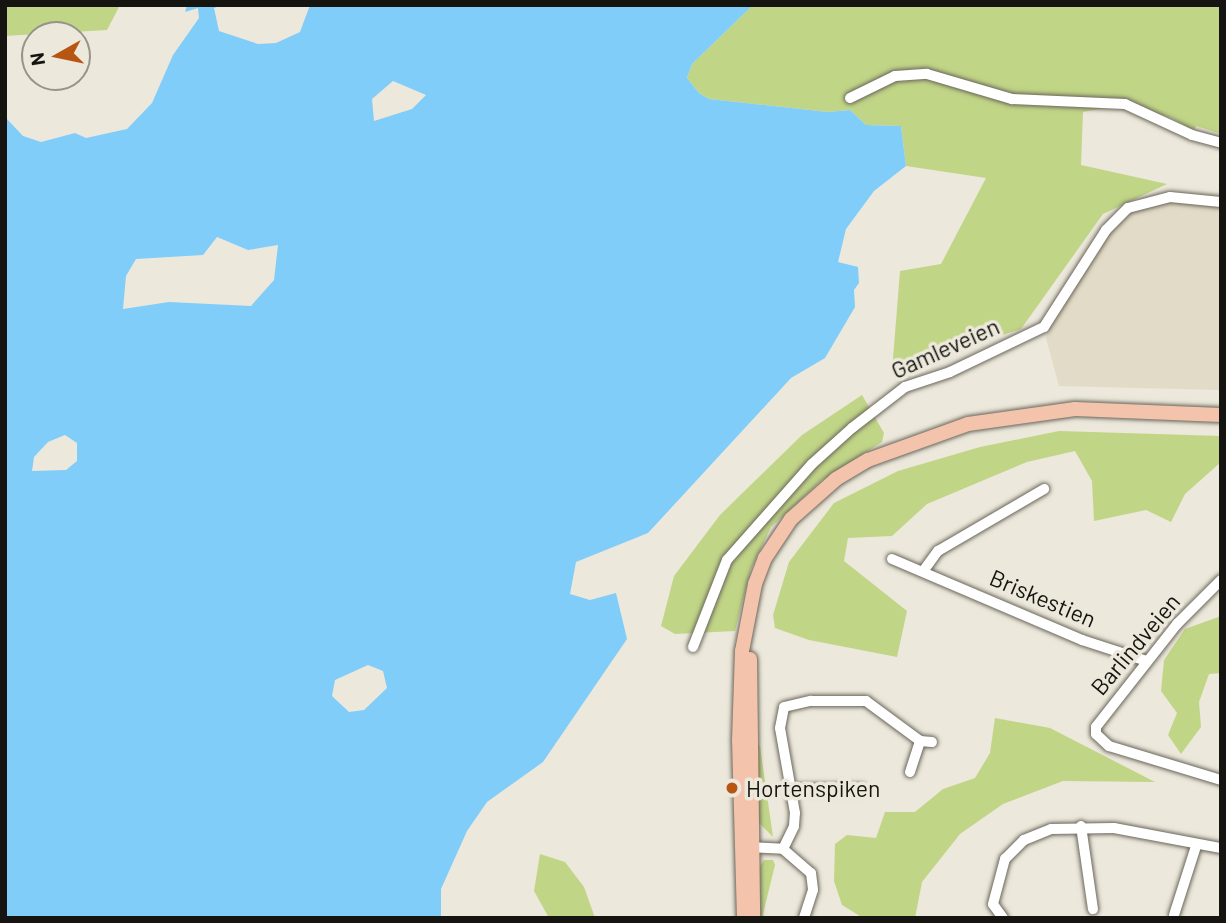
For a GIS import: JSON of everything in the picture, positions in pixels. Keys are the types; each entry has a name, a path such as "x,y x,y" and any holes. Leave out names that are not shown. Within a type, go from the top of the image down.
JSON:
{"main road":[{"path":"753,918 746,847 740,695 755,584 765,558 792,519 836,479 895,447 968,424 1051,411 1221,415"},
{"path":"744,918 746,847"}],"street":[{"path":"850,99 895,76 927,74 1012,99 1125,104 1221,143"},
{"name":"Gamleveien","path":"693,647 711,594 727,560 811,464 890,395 950,372 1049,322 1117,216 1142,203 1170,197 1221,202"},
{"path":"924,570 938,551 1044,489"},
{"name":"Briskestien","path":"892,559 924,570 1082,640 1147,661"},
{"name":"Barlindveien","path":"1221,580 1147,661 1100,718 1096,734 1109,746 1221,780"},
{"path":"783,849 794,826 791,789 780,728 780,715 789,704 866,701 926,741 910,772"},
{"path":"791,789 862,789"},
{"path":"1082,826 1093,909"},
{"path":"1003,918 993,904 1005,859 1036,834 1082,826 1221,848"},
{"path":"1174,915 1196,846"},
{"path":"746,847 783,849 811,873 813,890 804,918"}],"shaded area":[{"path":"1170,197 1221,203 1221,390 1059,386 1046,338 1049,322 1117,216"}],"green space":[{"path":"5,5 120,5 107,30 91,31 91,21 21,21 21,35 5,36"},
{"path":"753,5 1221,5 1221,134 1196,126 1194,131 1172,118 1125,104 1083,112 1081,165 1167,184 1103,214 1021,329 892,371 900,271 941,264 986,178 906,166 901,126 866,125 850,110 828,112 709,99 699,93 687,78 692,64"},
{"path":"862,395 884,433 882,442 822,480 771,527 751,569 735,631 675,634 661,626 674,576 720,515 802,435"},
{"path":"1059,431 1221,436 1221,462 1185,494 1171,522 1146,510 1094,521 1092,481 1075,451 1027,462 927,504 892,536 848,538 844,561 907,611 897,657 809,640 775,628 773,615 789,562 834,503 898,471 980,447"},
{"path":"1221,616 1221,673 1209,674 1199,702 1201,727 1181,754 1168,735 1177,713 1161,691 1164,660 1185,629"},
{"path":"995,718 1050,728 1155,782 1063,781 1003,804 960,834 922,882 915,918 863,918 842,905 834,881 835,844 847,835 876,838 885,812 915,812 943,789 975,778 990,753"},
{"path":"757,744 760,746 773,837 758,822"},
{"path":"540,854 565,862 584,887 595,918 549,918 534,891"},
{"path":"764,860 773,860 775,865 762,918 757,918 757,871"}],"water":[{"path":"187,5 223,5 214,8 219,31 258,44 276,43 300,32 310,5 753,5 692,64 687,78 699,93 709,99 828,112 850,110 866,125 901,126 906,166 874,191 846,229 838,262 858,267 859,283 854,290 855,307 825,358 791,378 648,533 576,562 570,594 590,600 616,593 627,639 543,762 487,802 467,831 441,889 441,918 5,918 5,117 23,136 41,142 75,133 86,138 127,129 152,103 173,55 199,18 198,8 185,12","holes":["393,81 426,95 412,109 374,121 372,99","217,237 248,250 278,245 274,280 251,306 169,302 123,309 126,276 136,259 203,255","65,435 77,443 77,461 66,470 32,471 34,457 48,442","368,665 383,671 387,688 364,710 349,712 332,696 335,680"]}],"place":[{"name":"Hortenspiken","path":"732,788"}]}
